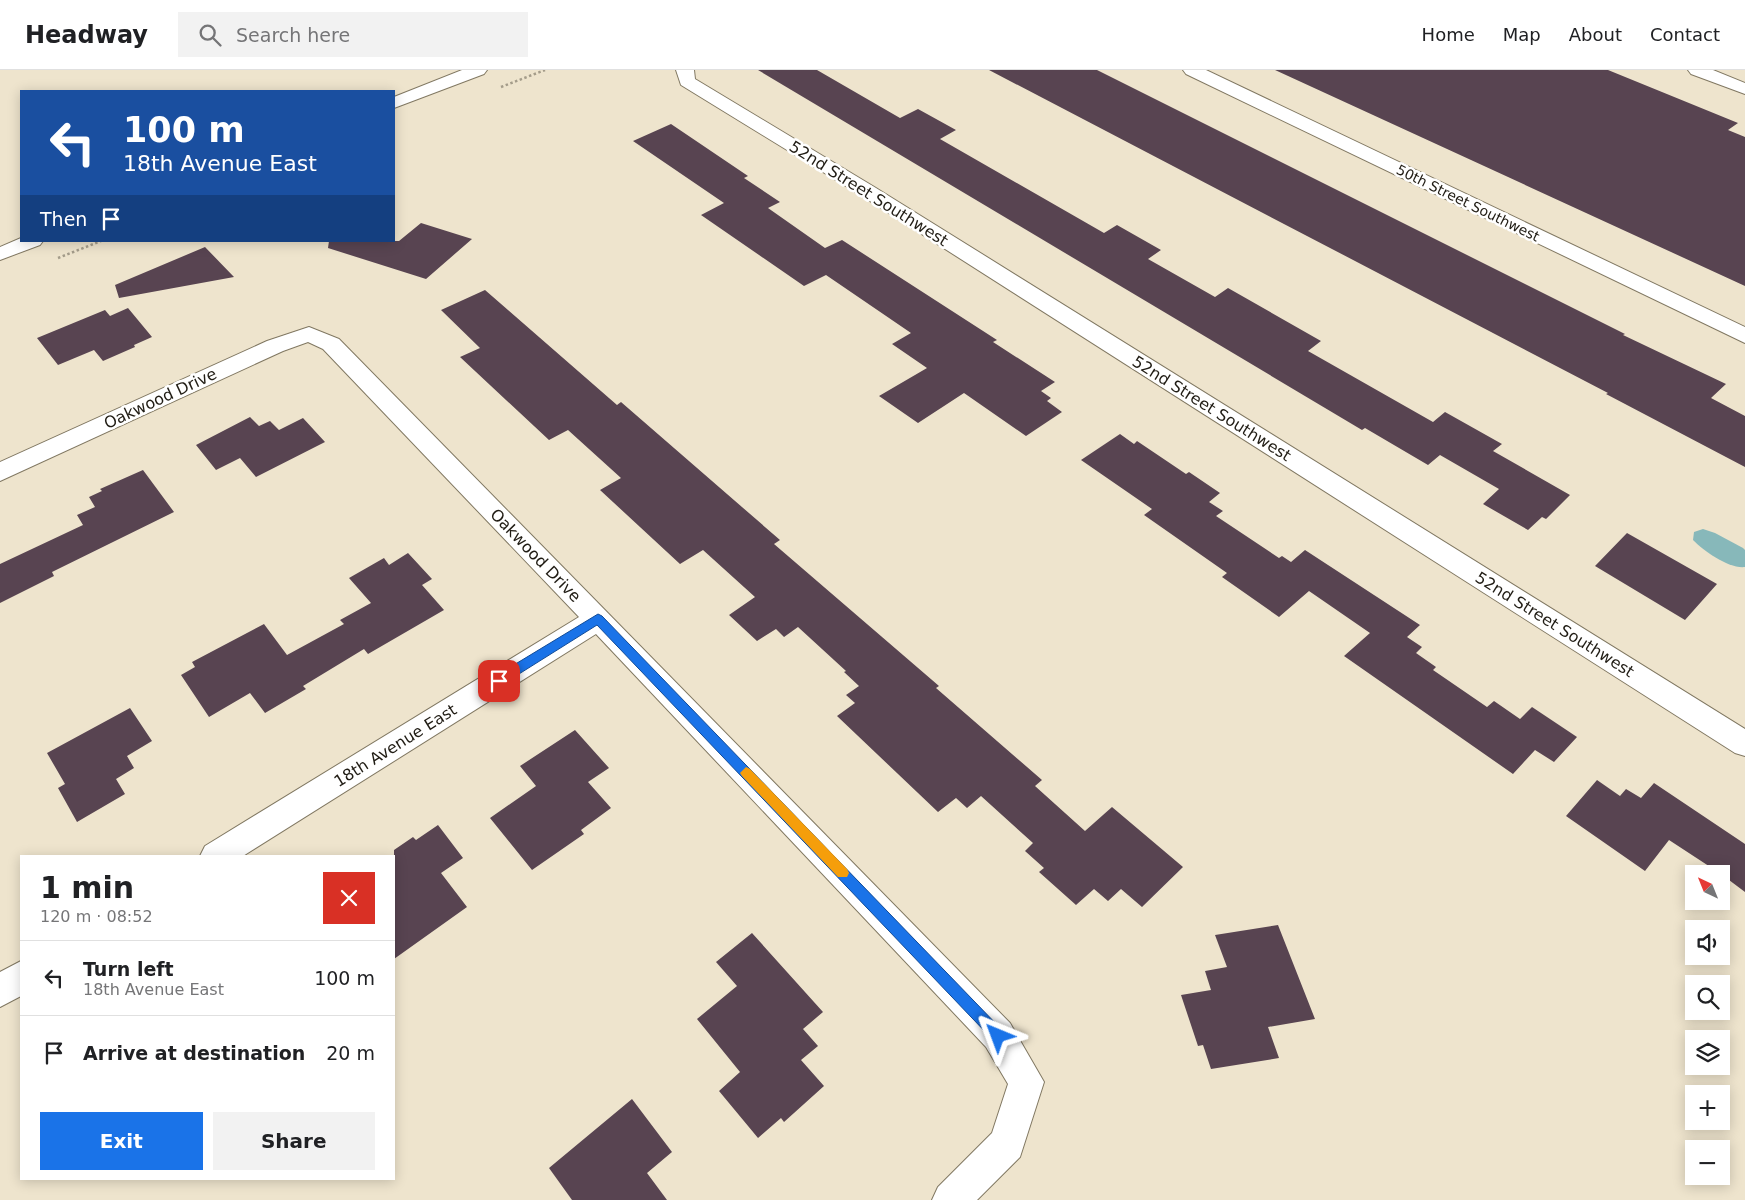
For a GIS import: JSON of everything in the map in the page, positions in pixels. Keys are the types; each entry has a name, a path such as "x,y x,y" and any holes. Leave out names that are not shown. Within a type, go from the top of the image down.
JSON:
{"street":[{"path":"395,102 478,70"},
{"name":"52nd Street Southwest","path":"685,70 688,81 903,213 1745,744"},
{"name":"50th Street Southwest","path":"1192,70 1745,336"},
{"path":"1697,70 1745,89"},
{"path":"0,254 30,242"},
{"name":"Oakwood Drive","path":"0,472 275,346 309,334 331,344 998,1036 1026,1082 1007,1144 950,1200"},
{"name":"18th Avenue East","path":"218,855 598,619"},
{"path":"0,991 20,978"}],"water":[{"path":"1703,529 1715,533 1743,548 1745,550 1745,567 1724,562 1710,554 1693,540 1694,532"}],"building":[{"path":"758,70 817,70 900,118 918,109 956,130 940,139 1104,233 1117,225 1161,250 1148,259 1215,297 1228,288 1321,341 1308,351 1433,422 1445,412 1502,444 1493,451 1570,495 1546,519 1542,517 1528,530 1483,504 1499,489 1440,455 1428,465 1365,428 1362,430"},
{"path":"989,70 1097,70 1625,334 1623,335 1726,384 1711,398 1745,416 1745,467 1606,394 1608,393"},
{"path":"1275,70 1608,70 1738,123 1728,130 1745,137 1745,286"},
{"path":"671,124 748,176 744,178 780,202 768,208 825,248 842,240 997,340 993,342 1055,382 1041,391 1051,398 1047,401 1062,412 1026,436 964,393 918,423 879,396 927,368 892,344 911,333 826,275 804,286 701,215 724,203 633,141"},
{"path":"421,223 472,239 426,279 328,248 329,242 399,241"},
{"path":"205,247 234,277 119,298 115,285"},
{"path":"485,290 617,405 621,402 780,540 774,544 939,686 936,688 1042,780 1035,786 1085,831 1112,807 1183,867 1142,907 1121,889 1108,901 1094,889 1076,905 1039,872 1044,868 1025,851 1033,843 981,796 967,808 956,798 938,812 837,716 855,703 846,695 859,686 844,672 846,671 798,627 784,637 776,629 757,641 729,615 755,597 703,550 680,564 600,490 621,478 568,430 549,440 460,357 480,348 441,310"},
{"path":"128,308 152,337 134,345 135,347 103,361 94,350 58,365 37,338 105,310 110,316"},
{"path":"250,417 259,426 270,421 279,430 303,418 325,442 256,477 240,458 216,470 196,445"},
{"path":"1120,434 1134,444 1137,441 1186,474 1189,472 1220,493 1209,502 1223,511 1216,516 1279,558 1282,556 1291,562 1305,550 1420,625 1407,637 1422,647 1416,653 1436,667 1433,670 1487,707 1494,701 1520,719 1532,707 1577,737 1554,762 1535,750 1513,774 1344,656 1370,633 1309,591 1279,617 1222,577 1227,573 1144,515 1152,509 1081,460"},
{"path":"143,470 174,512 52,572 54,576 0,603 0,564 83,525 77,515 95,507 89,497 102,491 100,489"},
{"path":"1627,533 1717,584 1685,620 1595,566"},
{"path":"408,553 432,579 422,585 444,610 368,654 364,649 303,686 306,689 265,713 250,693 209,717 181,675 195,667 192,662 264,624 287,655 344,624 340,620 371,603 349,578 384,558 389,565"},
{"path":"130,708 152,741 127,756 134,768 116,779 125,794 77,822 58,788 65,784 47,753"},
{"path":"575,730 609,768 588,782 611,808 581,830 584,834 532,870 490,818 536,786 520,766"},
{"path":"1597,780 1620,796 1626,789 1641,798 1654,783 1745,844 1745,892 1730,881 1730,865 1707,865 1669,840 1645,871 1566,816"},
{"path":"438,825 463,858 441,873 467,907 395,958 394,850 413,837 416,840"},
{"path":"1278,925 1315,1019 1268,1027 1279,1058 1211,1069 1203,1045 1198,1046 1181,995 1211,990 1205,971 1227,967 1215,935"},
{"path":"752,933 823,1012 803,1029 818,1046 801,1060 824,1086 784,1122 781,1118 758,1138 719,1091 740,1072 697,1019 737,986 716,962"},
{"path":"632,1099 672,1152 647,1173 667,1200 572,1200 549,1168"}],"slow traffic":[{"path":"746,773 842,873"}],"route":[{"path":"499,681 598,619 998,1036"}]}
